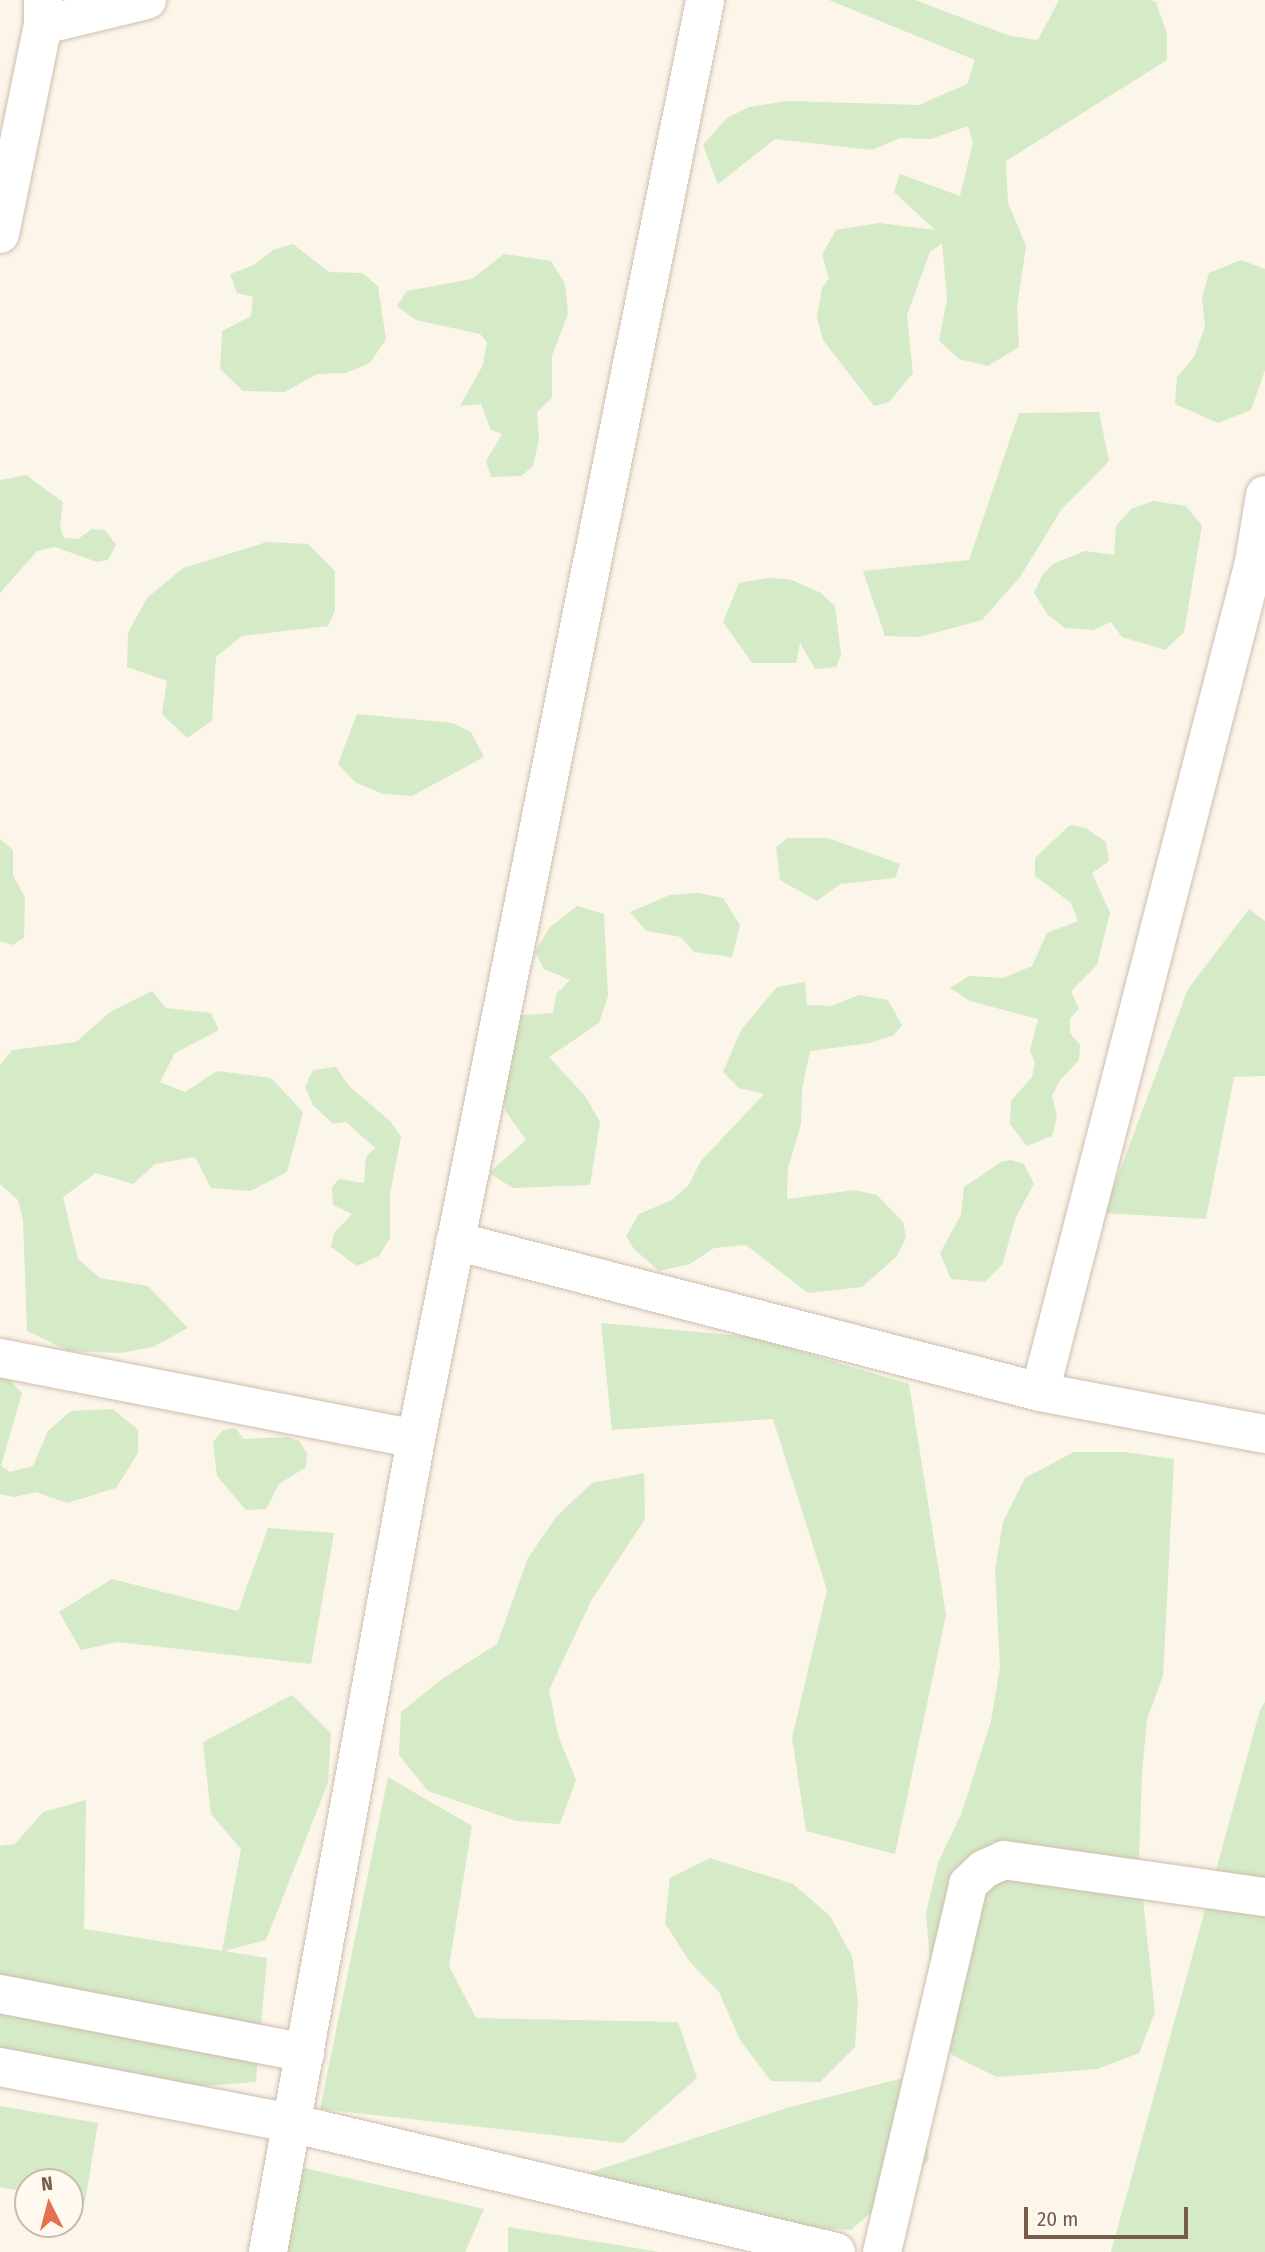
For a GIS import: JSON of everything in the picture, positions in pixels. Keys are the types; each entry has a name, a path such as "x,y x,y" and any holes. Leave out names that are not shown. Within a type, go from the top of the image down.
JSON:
{"street":[{"path":"0,234 43,12 147,0"},
{"path":"268,2252 416,1439 705,0"},
{"path":"1040,1392 1259,563 1265,495"},
{"path":"455,1241 1040,1392 1265,1434"},
{"path":"0,1358 416,1439"},
{"path":"882,2252 968,1884 984,1869 1004,1860 1265,1897"},
{"path":"0,1994 305,2053"},
{"path":"0,2067 291,2123 835,2252"}],"green space":[{"path":"829,0 915,0 1010,36 1038,40 1059,0 1150,0 1156,2 1167,34 1167,60 1006,161 1008,203 1026,246 1017,307 1019,347 988,366 959,359 939,341 947,299 942,243 930,252 907,315 913,373 889,402 874,406 823,340 817,317 822,288 829,278 822,255 836,230 879,223 935,230 894,192 900,174 960,196 973,143 968,126 931,139 900,138 872,150 775,139 718,184 703,145 727,118 749,107 788,101 919,105 967,84 975,60"},
{"path":"293,244 329,272 362,273 378,286 386,339 370,363 346,373 317,374 285,392 243,391 220,369 222,331 251,316 253,297 237,293 230,274 254,265 273,250"},
{"path":"504,254 551,261 565,284 568,314 552,356 552,398 537,412 539,439 533,466 521,476 491,477 486,461 502,434 491,430 481,404 460,406 483,365 487,342 480,334 416,320 397,306 407,291 472,279"},
{"path":"1241,260 1265,269 1265,370 1251,410 1218,423 1175,404 1177,377 1194,357 1205,327 1202,298 1209,273"},
{"path":"1099,412 1109,461 1061,510 1020,577 982,620 919,637 885,636 863,571 969,560 1019,413"},
{"path":"26,475 63,502 60,527 64,538 78,539 92,529 105,530 116,545 108,560 97,562 55,547 37,551 0,593 0,480"},
{"path":"1153,501 1186,506 1202,526 1184,632 1165,650 1122,637 1111,622 1093,630 1065,628 1048,615 1034,593 1043,574 1053,564 1085,551 1114,555 1116,526 1131,509"},
{"path":"267,542 308,544 335,571 335,611 328,626 242,636 216,657 212,721 187,738 162,714 167,681 127,667 128,633 147,598 183,568"},
{"path":"768,578 789,579 821,593 835,606 841,655 836,667 815,669 800,643 796,663 752,663 723,622 739,583"},
{"path":"357,714 453,723 471,732 484,757 412,796 383,794 355,782 338,764"},
{"path":"1070,825 1086,828 1106,842 1109,861 1092,873 1110,913 1097,965 1071,991 1079,1009 1070,1018 1070,1033 1080,1045 1079,1060 1060,1080 1052,1096 1057,1117 1052,1136 1027,1146 1010,1124 1011,1101 1032,1077 1035,1063 1030,1051 1038,1019 970,1001 950,988 969,976 1003,978 1032,966 1047,933 1078,921 1071,903 1035,876 1035,858"},
{"path":"788,838 828,838 900,864 895,878 840,884 817,901 780,880 776,847"},
{"path":"0,839 13,850 13,875 25,898 24,938 12,945 0,941"},
{"path":"698,893 723,898 740,925 732,957 694,952 681,937 646,931 630,912 670,895"},
{"path":"577,906 604,914 608,996 599,1023 549,1057 585,1096 600,1122 590,1185 513,1188 489,1173 526,1140 506,1112 501,1091 510,1016 553,1013 556,994 570,980 544,969 535,952 550,927"},
{"path":"1249,909 1265,921 1265,1076 1234,1077 1206,1219 1104,1213 1188,989"},
{"path":"805,982 807,1005 832,1006 859,995 888,1000 902,1025 894,1035 870,1043 810,1051 802,1089 801,1124 788,1168 787,1199 854,1190 877,1195 903,1222 906,1237 897,1256 862,1287 808,1293 746,1245 714,1248 690,1264 659,1271 634,1249 626,1236 639,1214 672,1200 688,1186 701,1161 764,1094 739,1088 723,1072 741,1030 777,987"},
{"path":"152,991 166,1008 211,1013 219,1030 175,1053 160,1082 185,1092 217,1071 271,1078 303,1112 287,1172 250,1191 211,1188 195,1157 155,1164 133,1184 96,1173 63,1197 78,1259 100,1278 148,1286 188,1328 153,1347 120,1353 69,1351 27,1331 23,1220 18,1200 0,1184 0,1065 12,1050 76,1042 110,1012"},
{"path":"336,1067 349,1086 391,1122 401,1137 390,1194 390,1238 379,1256 357,1266 331,1247 334,1233 352,1214 333,1205 332,1187 339,1179 364,1183 366,1157 375,1148 346,1122 333,1124 313,1105 305,1087 313,1070"},
{"path":"1011,1160 1024,1164 1034,1184 1016,1217 1002,1265 985,1282 951,1279 940,1253 961,1215 964,1187 1001,1162"},
{"path":"601,1323 752,1337 909,1384 946,1615 895,1854 806,1831 792,1738 827,1590 773,1419 612,1430"},
{"path":"4,1374 22,1393 1,1466 10,1472 33,1466 48,1431 71,1411 113,1409 138,1430 138,1453 116,1488 67,1503 36,1492 14,1497 0,1494 0,1375"},
{"path":"235,1428 244,1439 288,1437 299,1441 307,1453 306,1467 279,1484 266,1509 246,1510 217,1476 213,1442 223,1430"},
{"path":"1074,1452 1124,1452 1174,1459 1163,1676 1147,1719 1142,1772 1139,1862 1155,2012 1139,2053 1097,2069 997,2077 952,2055 934,2012 926,1913 938,1863 962,1812 991,1721 1000,1667 995,1570 1003,1522 1025,1478"},
{"path":"644,1473 645,1519 591,1601 549,1690 558,1735 576,1780 560,1824 516,1821 428,1791 399,1755 401,1712 442,1679 497,1644 528,1558 557,1516 592,1483"},
{"path":"268,1528 334,1533 311,1664 117,1642 81,1650 59,1612 112,1579 238,1611"},
{"path":"292,1695 331,1733 328,1783 266,1940 224,1951 267,1958 256,2082 111,2093 0,2076 0,1846 15,1844 43,1812 86,1800 84,1929 222,1951 241,1849 211,1814 203,1742"},
{"path":"1265,1702 1265,2252 1111,2252 1260,1710"},
{"path":"388,1777 472,1826 449,1966 476,2018 678,2022 697,2078 623,2143 320,2109"},
{"path":"710,1858 793,1884 830,1916 852,1956 858,2001 855,2047 820,2082 771,2081 740,2040 719,1992 689,1961 665,1923 670,1878"},
{"path":"915,2075 929,2160 851,2230 627,2218 585,2174 790,2107"},
{"path":"0,2106 98,2123 85,2202 84,2168 14,2168 14,2190 0,2187"},
{"path":"300,2167 484,2209 465,2252 285,2252"},
{"path":"508,2227 659,2252 508,2252"}]}
